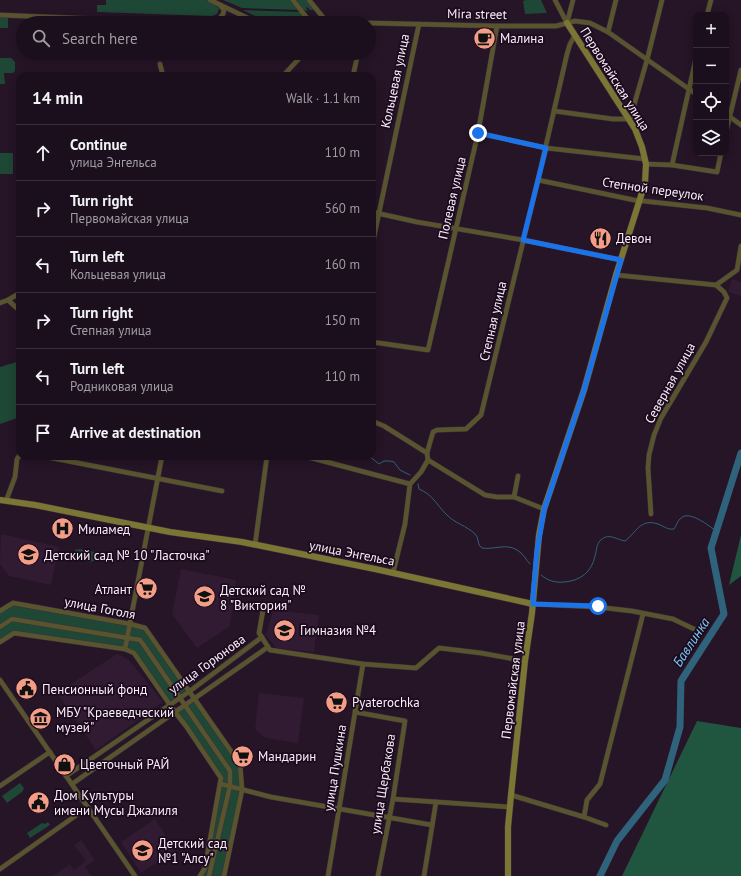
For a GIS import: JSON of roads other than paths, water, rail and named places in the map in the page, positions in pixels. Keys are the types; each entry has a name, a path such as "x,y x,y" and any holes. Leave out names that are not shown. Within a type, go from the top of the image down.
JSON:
{"street":[{"path":"210,0 245,16"},
{"path":"293,0 308,16"},
{"path":"309,0 322,16"},
{"name":"Первомайская улица","path":"508,876 508,827 511,795 525,661 533,604 536,561 544,510 584,390 616,275 645,183 645,161 639,137 630,119 567,23 554,0"},
{"path":"567,23 573,0"},
{"path":"616,0 608,32 693,92"},
{"path":"554,111 613,119 630,119 662,0"},
{"path":"708,12 711,0"},
{"path":"218,4 224,10 222,16"},
{"path":"0,15 24,16"},
{"name":"Mira street","path":"376,23 556,26 575,21 596,26 608,32"},
{"name":"Кольцевая улица","path":"376,227 418,24"},
{"name":"Полевая улица","path":"376,343 428,350 478,133 497,26"},
{"name":"Степная улица","path":"428,460 427,453 434,432 437,430 466,429 481,415 570,44 575,35"},
{"path":"287,72 298,60"},
{"path":"355,72 357,60"},
{"path":"160,64 162,72"},
{"path":"672,165 693,69"},
{"path":"729,112 741,70"},
{"path":"729,117 741,125"},
{"path":"478,133 546,148 717,172 720,156"},
{"name":"Степной переулок","path":"538,180 640,201 662,202 707,208 741,215"},
{"path":"376,213 621,260"},
{"path":"616,275 716,285 739,271 741,246"},
{"name":"Северная улица","path":"651,514 648,468 651,444 661,418 706,342 726,301 724,292 716,285"},
{"path":"0,303 16,295"},
{"path":"8,300 16,307"},
{"path":"376,423 384,426 427,453"},
{"path":"3,500 15,477 18,460"},
{"path":"63,460 222,491"},
{"path":"125,649 161,460"},
{"path":"255,545 266,460"},
{"path":"319,460 410,484"},
{"path":"392,572 406,524 410,484 421,472 428,460 485,495 514,497 544,510"},
{"path":"514,497 518,476"},
{"name":"улица Энгельса","path":"3,500 170,532 255,545 392,572 533,604 598,606 673,619 698,631"},
{"name":"улица Гоголя","path":"0,612 13,603 145,628 240,764 242,790 224,876"},
{"path":"263,610 259,633 270,650 363,664 367,663 416,668 439,648 481,652 525,661"},
{"path":"584,817 587,800 600,784 643,614"},
{"path":"0,627 12,619 140,640 230,771 230,786 209,876"},
{"path":"0,642 14,633 125,649 134,653 221,778 205,868 200,876"},
{"name":"улица Горюнова","path":"66,776 190,691 262,637"},
{"name":"улица Горюнова","path":"72,784 268,646"},
{"name":"улица Пушкина","path":"328,876 363,664"},
{"path":"0,680 135,876"},
{"name":"улица Щербакова","path":"355,712 404,721 390,817 378,876"},
{"path":"0,786 50,752"},
{"path":"221,784 272,797 432,825"},
{"path":"511,795 606,825"},
{"path":"393,799 510,807"},
{"path":"424,876 436,802"},
{"path":"0,869 88,807"}],"waterway":[{"name":"Бавлинка","path":"600,876 617,841 665,780 680,727 681,681 724,614 711,548 741,453"},
{"path":"374,460 379,464 384,461 394,462 400,470 410,475"},
{"path":"418,484 419,489 431,497 449,517 475,534 479,545 482,548 513,548 521,553 530,564"},
{"path":"541,575 549,580 558,582 580,578 591,567 598,545 602,539 605,537 611,537 625,541 639,527 647,523 658,524 674,529 681,518 689,516 694,517 716,531"}],"place":[{"name":"Малина","path":"485,38"},
{"name":"Девон","path":"601,238"},
{"name":"Миламед","path":"62,529"},
{"name":"Детский сад № 10 \"Ласточка\"","path":"29,555"},
{"name":"Атлант","path":"147,589"},
{"name":"Детский сад № 8 \"Виктория\"","path":"205,597"},
{"name":"Гимназия №4","path":"284,630"},
{"name":"Пенсионный фонд","path":"26,689"},
{"name":"Pyaterochka","path":"336,702"},
{"name":"МБУ \"Краеведческий музей\"","path":"41,719"},
{"name":"Мандарин","path":"243,756"},
{"name":"Цветочный РАЙ","path":"65,764"},
{"name":"Дом Культуры имени Мусы Джалиля","path":"38,802"},
{"name":"Детский сад №1 \"Алсу\"","path":"142,850"}]}
